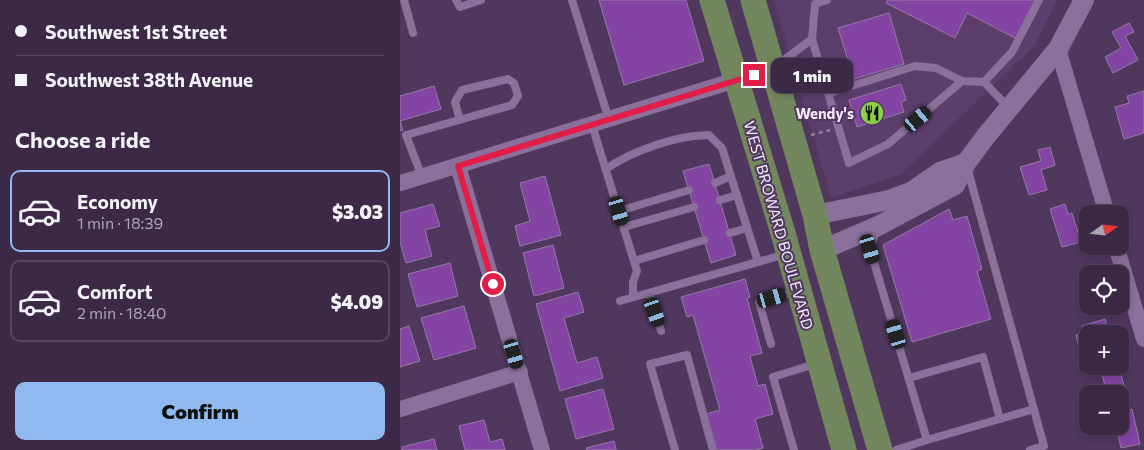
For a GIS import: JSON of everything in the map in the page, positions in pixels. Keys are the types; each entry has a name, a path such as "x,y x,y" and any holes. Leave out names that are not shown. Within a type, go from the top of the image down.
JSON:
{"main road":[{"name":"WEST BROWARD BOULEVARD","path":"712,0 799,290 844,450"},
{"path":"753,0 880,450"}],"street":[{"path":"822,250 878,226 955,185 966,163 1058,49 1084,0"},
{"path":"1058,49 1104,205"},
{"path":"400,183 592,126 772,69"},
{"path":"815,215 889,200 911,192 940,172 966,163"},
{"path":"458,166 542,450"},
{"path":"1119,255 1144,339"},
{"path":"400,409 520,372"}],"lane":[{"path":"404,0 413,33"},
{"path":"456,0 460,7 481,0"},
{"path":"572,0 609,120"},
{"path":"827,0 814,2 812,39 850,163 888,144 962,81"},
{"path":"984,82 1012,52 1039,0"},
{"path":"772,69 812,39"},
{"path":"829,94 915,66 936,68 962,81 984,82 1009,108"},
{"path":"422,177 403,136 460,120 512,105 518,96 514,83 508,78 462,90 456,102 460,120"},
{"path":"592,126 637,271 633,282 634,298"},
{"path":"606,170 623,157 692,135 709,135 722,148 758,262"},
{"path":"966,163 1044,446 1030,450"},
{"path":"715,182 731,176"},
{"path":"619,211 689,190"},
{"path":"720,200 736,195"},
{"path":"624,226 694,207"},
{"path":"878,226 870,249 927,440"},
{"path":"730,233 747,228"},
{"path":"634,261 704,240"},
{"path":"620,301 788,253"},
{"path":"771,344 759,302 799,290"},
{"path":"649,293 661,331"},
{"path":"675,450 650,364 686,356 712,450"},
{"path":"909,378 983,358 1000,419"},
{"path":"794,450 773,377 820,362"},
{"path":"896,450 1034,410"}],"path":[{"path":"807,136 830,130"}],"shaded area":[{"path":"774,0 1057,0 1035,45 901,174 831,198"}],"building":[{"path":"599,0 686,0 704,61 624,85"},
{"path":"888,0 1037,0 1017,39 967,13 955,38 886,3"},
{"path":"889,13 904,64 854,79 838,28"},
{"path":"1129,23 1134,32 1125,36 1138,60 1113,73 1105,57 1121,48 1112,32"},
{"path":"901,84 906,100 901,102 904,112 857,127 849,100"},
{"path":"434,86 441,109 400,121 400,96"},
{"path":"1144,91 1144,133 1124,139 1115,107 1129,103 1127,96"},
{"path":"1050,147 1055,165 1041,170 1047,190 1029,195 1020,167 1041,161 1038,150"},
{"path":"709,164 736,255 711,263 683,171"},
{"path":"545,176 561,235 520,246 515,226 530,221 520,183"},
{"path":"433,204 440,226 425,230 432,256 406,263 400,242 400,213"},
{"path":"1065,204 1068,214 1072,213 1079,236 1079,243 1062,247 1050,209"},
{"path":"949,209 953,220 967,216 982,269 977,271 991,319 912,342 883,245"},
{"path":"553,245 564,288 534,296 523,253"},
{"path":"450,263 458,296 417,307 408,274"},
{"path":"745,279 750,297 747,298 762,353 750,356 758,386 765,384 773,414 755,419 763,448 755,450 716,450 706,414 720,410 693,315 687,317 681,297"},
{"path":"578,292 584,312 564,318 577,363 597,357 603,378 560,391 536,304"},
{"path":"464,306 476,348 434,360 421,318"},
{"path":"1105,319 1107,325 1085,325"},
{"path":"409,326 420,361 400,367 400,329"},
{"path":"1079,334 1079,347 1076,335"},
{"path":"1102,375 1121,375 1124,385 1105,385"},
{"path":"603,389 614,429 576,439 565,399"},
{"path":"1132,409 1140,444 1121,448 1118,435 1129,435 1129,410"},
{"path":"484,420 490,442 502,439 505,450 465,450 459,426"},
{"path":"434,439 437,450 402,450 402,447"},
{"path":"614,441 616,450 587,450 586,448"}],"place":[{"name":"Wendy's","path":"872,113"}],"route":[{"path":"493,284 458,166 754,75"}]}
